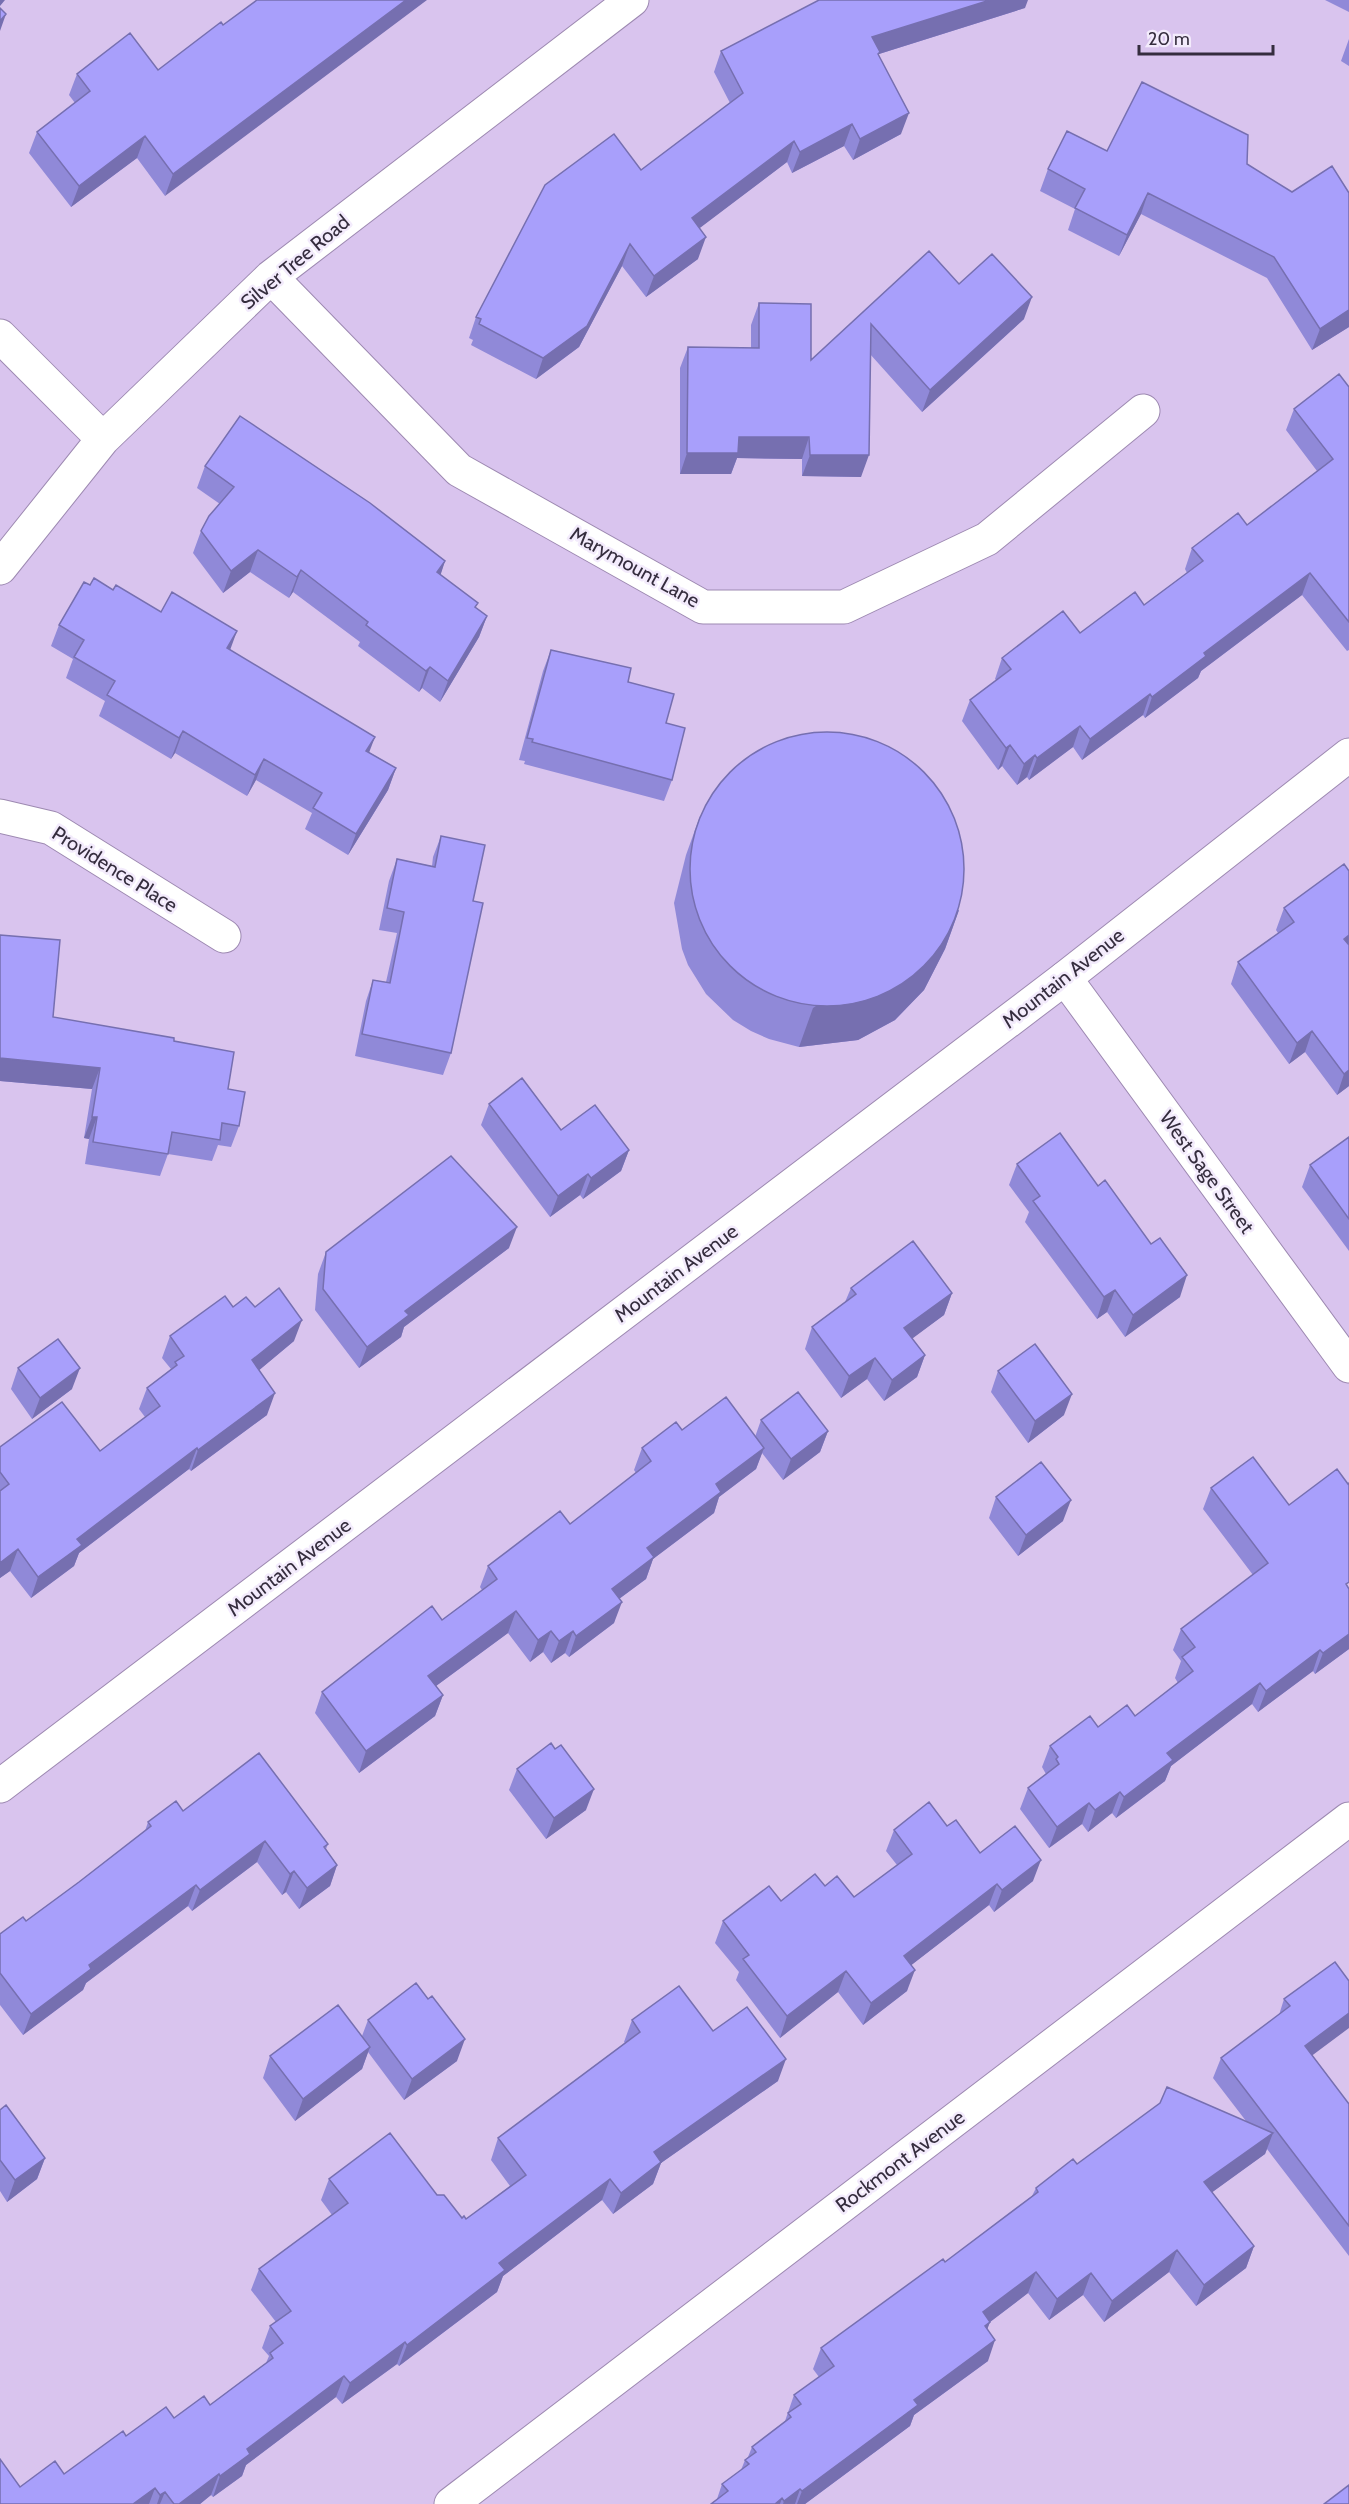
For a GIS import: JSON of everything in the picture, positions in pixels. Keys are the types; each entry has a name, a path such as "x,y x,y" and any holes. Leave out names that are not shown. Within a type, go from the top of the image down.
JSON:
{"street":[{"name":"Silver Tree Road","path":"0,568 103,439 271,276 632,0"},
{"name":"Marymount Lane","path":"271,276 459,470 703,607 844,607 987,539 1143,411"},
{"path":"0,336 103,439"},
{"name":"Mountain Avenue","path":"0,1786 1065,978 1349,755"},
{"name":"Providence Place","path":"0,816 51,828 224,936"},
{"name":"West Sage Street","path":"1065,978 1349,1366"},
{"name":"Rockmont Avenue","path":"452,2504 1349,1819"}],"building":[{"path":"257,0 406,0 173,174 145,136 79,186 37,132 90,91 77,74 130,33 158,70 221,22 223,25"},
{"path":"819,0 990,0 872,37 880,52 878,54 909,113 860,139 852,124 800,152 794,141 692,218 706,237 654,276 630,244 587,326 543,358 479,324 481,319 476,317 545,185 614,134 641,170 743,93 721,51"},
{"path":"0,8 6,14 0,21"},
{"path":"1142,82 1248,135 1247,164 1292,192 1332,166 1349,193 1349,310 1320,329 1274,257 1148,193 1127,235 1075,208 1085,189 1048,169 1067,131 1107,151"},
{"path":"929,251 959,284 992,254 1032,297 930,390 871,324 869,455 810,455 809,437 739,437 738,453 687,453 688,347 759,348 759,303 811,304 811,360"},
{"path":"1339,374 1349,387 1349,622 1310,573 1204,653 1206,656 1152,697 1150,694 1090,739 1080,726 1037,758 1035,755 1024,764 1010,745 1006,748 970,700 1011,669 1002,658 1063,611 1080,633 1135,592 1144,605 1203,561 1192,548 1238,513 1247,525 1333,459 1294,409"},
{"path":"240,416 370,503 445,561 437,572 478,603 475,607 487,616 448,681 430,667 426,671 366,625 368,622 301,570 297,577 258,550 231,571 201,531 209,516 234,487 205,466"},
{"path":"94,578 113,590 116,585 161,612 172,592 237,631 227,648 375,737 366,751 396,768 356,834 313,808 322,793 264,759 255,775 183,731 179,738 107,695 115,681 74,657 84,640 59,625 84,582 90,585"},
{"path":"551,650 631,668 628,682 674,694 666,723 685,728 672,780 532,742 533,739 527,738"},
{"path":"827,732 854,734 879,742 903,755 924,772 941,793 954,817 962,842 964,869 962,896 954,921 941,945 924,966 903,983 879,996 854,1004 827,1006 800,1004 775,996 751,983 730,966 713,945 700,921 692,896 690,869 692,842 700,817 713,793 730,772 751,755 775,742 800,734"},
{"path":"441,836 485,845 473,901 483,903 451,1053 362,1034 373,980 390,983 404,912 387,908 397,859 435,867"},
{"path":"1344,864 1349,871 1349,935 1344,939 1349,945 1349,1070 1344,1074 1312,1031 1297,1043 1238,962 1294,922 1284,908"},
{"path":"0,935 60,940 53,1017 174,1038 174,1041 234,1052 228,1089 245,1092 239,1126 222,1123 220,1140 172,1132 168,1154 93,1142 97,1117 92,1117 100,1068 0,1058"},
{"path":"522,1078 561,1130 595,1105 629,1150 591,1178 588,1174 558,1196 489,1104"},
{"path":"1060,1133 1098,1186 1105,1180 1151,1244 1160,1238 1187,1275 1133,1315 1115,1290 1104,1297 1033,1201 1040,1196 1017,1164"},
{"path":"1349,1137 1349,1219 1310,1165"},
{"path":"451,1156 517,1227 405,1311 409,1315 367,1347 323,1289 326,1252"},
{"path":"913,1241 952,1293 904,1328 925,1355 892,1380 875,1358 849,1376 812,1327 856,1294 851,1288"},
{"path":"279,1288 302,1320 252,1360 275,1393 198,1450 197,1448 77,1539 82,1545 38,1577 18,1549 0,1563 0,1491 9,1484 0,1472 0,1447 62,1402 100,1451 160,1406 147,1388 177,1365 175,1362 184,1356 170,1336 225,1296 233,1307 246,1297 255,1307"},
{"path":"58,1339 80,1368 40,1398 18,1368"},
{"path":"1035,1344 1072,1394 1035,1421 998,1371"},
{"path":"798,1392 828,1431 791,1459 761,1420"},
{"path":"726,1397 764,1448 716,1484 721,1492 647,1548 654,1557 612,1589 622,1602 576,1636 573,1631 559,1641 551,1631 538,1640 516,1611 428,1676 443,1695 366,1751 322,1692 432,1606 442,1620 497,1579 488,1566 560,1511 570,1524 651,1461 642,1448 676,1422 682,1430"},
{"path":"1253,1457 1289,1505 1337,1469 1349,1483 1349,1582 1346,1584 1349,1589 1349,1634 1323,1653 1320,1650 1266,1691 1260,1683 1167,1753 1173,1760 1124,1797 1120,1792 1095,1810 1089,1803 1057,1827 1028,1788 1059,1764 1056,1759 1058,1757 1050,1746 1090,1716 1098,1727 1127,1705 1135,1716 1193,1671 1182,1657 1195,1647 1181,1629 1268,1563 1211,1488"},
{"path":"1041,1462 1071,1500 1026,1535 996,1497"},
{"path":"551,1743 555,1749 561,1745 594,1789 554,1818 517,1769"},
{"path":"259,1753 328,1844 324,1847 337,1865 307,1888 294,1871 290,1874 265,1841 200,1890 196,1885 89,1965 91,1969 31,2014 0,1973 0,1934 23,1917 26,1921 79,1882 151,1826 148,1822 176,1801 183,1811"},
{"path":"929,1802 947,1826 956,1820 980,1853 1015,1826 1041,1860 1002,1890 997,1884 904,1956 915,1970 871,2003 846,1971 787,2016 743,1959 749,1955 723,1921 769,1886 781,1901 815,1874 825,1886 837,1876 854,1897 912,1854 894,1830"},
{"path":"1335,1962 1349,1981 1349,2013 1305,2046 1349,2104 1349,2226 1221,2058 1290,2006 1284,1999"},
{"path":"416,1983 428,1999 432,1996 465,2039 412,2079 368,2020"},
{"path":"679,1986 713,2031 747,2007 786,2059 654,2152 661,2162 621,2193 610,2179 499,2263 505,2270 407,2345 405,2342 350,2383 344,2376 247,2449 250,2454 179,2504 174,2504 165,2492 160,2495 155,2488 133,2504 0,2504 0,2459 20,2487 55,2461 64,2474 123,2431 126,2436 166,2407 174,2418 204,2396 210,2405 273,2358 270,2353 283,2343 270,2326 291,2311 259,2269 348,2203 329,2179 390,2133 437,2195 444,2195 462,2218 464,2216 466,2219 526,2175 498,2138 640,2032 632,2020"},
{"path":"338,2005 370,2047 303,2099 270,2056"},
{"path":"1167,2087 1273,2133 1204,2182 1254,2246 1204,2285 1177,2250 1112,2301 1091,2273 1057,2299 1036,2272 983,2312 990,2322 985,2326 995,2340 914,2400 918,2405 802,2491 800,2489 784,2501 782,2498 775,2504 711,2504 728,2491 722,2484 749,2464 745,2460 756,2452 752,2447 791,2417 788,2413 801,2404 794,2395 834,2366 821,2348 943,2259 945,2262 1038,2192 1036,2188 1073,2159 1077,2164 1160,2103"},
{"path":"6,2105 45,2158 15,2180 0,2160 0,2110"},
{"path":"1349,2485 1349,2504 1324,2504"}]}
